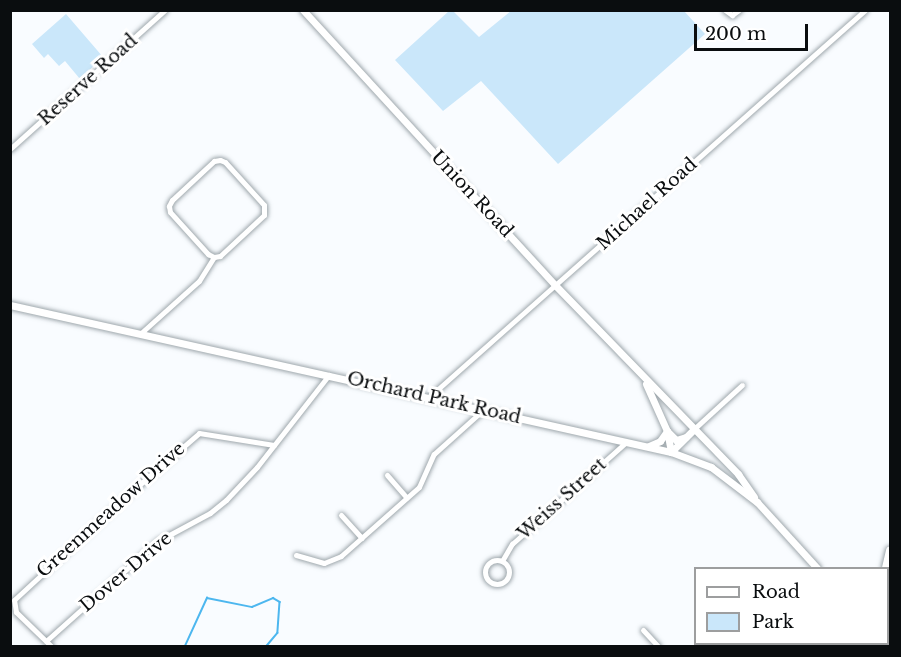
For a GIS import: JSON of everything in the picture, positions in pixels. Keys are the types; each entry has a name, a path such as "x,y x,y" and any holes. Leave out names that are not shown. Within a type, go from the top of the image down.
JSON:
{"highway":[{"path":"886,567 891,549"}],"main road":[{"name":"Union Road","path":"303,10 556,286 738,474 757,502"},
{"name":"Orchard Park Road","path":"10,305 671,452 711,468 757,502 816,567"},
{"name":"Union Road","path":"641,376 662,418 671,452"},
{"path":"662,418 667,410 675,408"},
{"path":"671,452 694,429"},
{"path":"647,446 660,441 667,431 676,440 686,437"}],"street":[{"name":"Reserve Road","path":"10,149 165,10"},
{"path":"724,10 732,15 739,10"},
{"name":"Michael Road","path":"429,397 556,286 860,12"},
{"path":"141,333 199,281 214,257 220,256 264,215 266,210 264,205 225,162 220,160 214,161 171,200 169,206 170,212 208,254 214,257"},
{"name":"Dover Drive","path":"46,642 158,541 210,513 226,500 274,446 329,375"},
{"path":"694,429 742,385"},
{"path":"296,555 328,563 362,537 422,484 437,450 483,410"},
{"name":"Greenmeadow Drive","path":"51,646 14,610 13,603 16,597 193,436 206,432 274,446"},
{"name":"Weiss Street","path":"502,561 512,544 626,442"},
{"path":"387,475 407,498"},
{"path":"341,515 362,537"},
{"name":"Weiss Street","path":"492,561 502,561 508,568 508,577 501,584 492,584 485,577 485,567 492,561"},
{"path":"643,630 658,646"}],"green space":[{"path":"512,10 684,11 705,34 558,164 481,81 443,111 395,60 449,11 453,11 479,37"},
{"path":"66,14 103,57 80,79 65,61 59,66 48,54 44,58 32,44"}],"waterway":[{"path":"185,646 207,598 252,607 273,598 280,602 278,633 267,646"}]}
